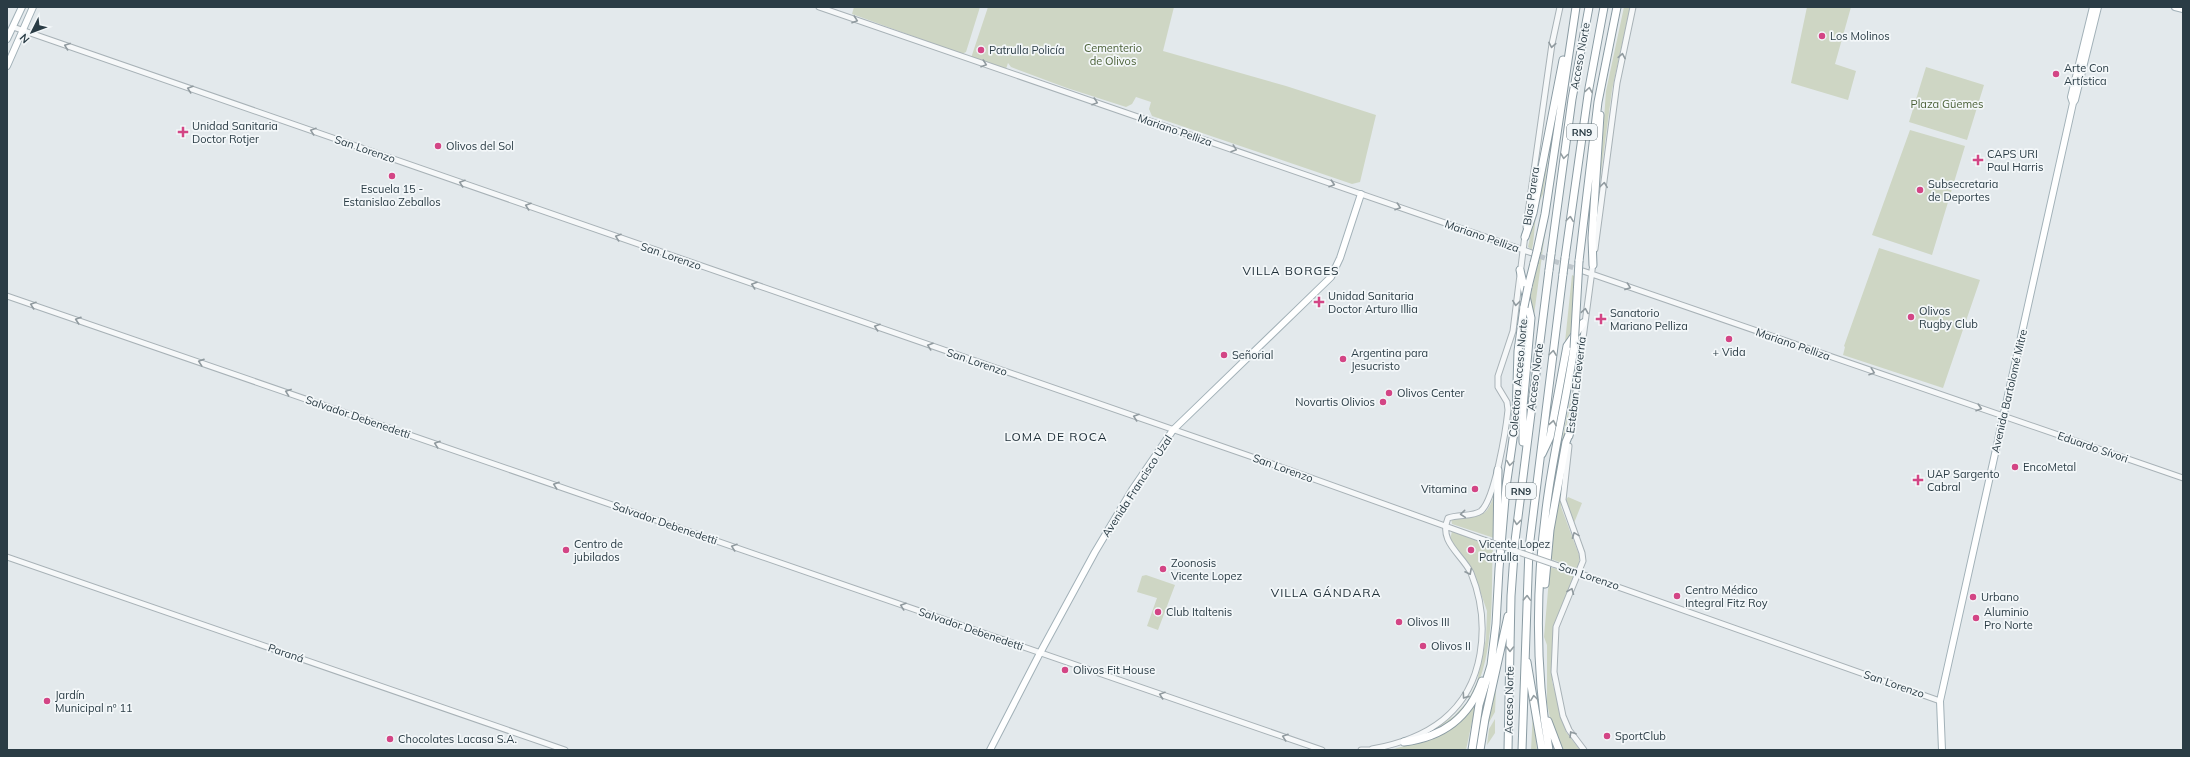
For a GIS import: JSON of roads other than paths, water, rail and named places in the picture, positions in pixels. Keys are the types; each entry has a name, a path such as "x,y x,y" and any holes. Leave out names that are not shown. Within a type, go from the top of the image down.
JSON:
{"highway":[{"path":"1525,237 1533,213 1562,64 1575,7"},
{"name":"Acceso Norte","path":"1508,750 1511,596 1523,473 1573,93 1589,7"},
{"name":"Acceso Norte","path":"1522,750 1529,548 1539,459 1582,131 1604,7"},
{"path":"1549,750 1542,698 1539,629 1541,576 1548,490 1574,348 1578,261 1588,169 1604,71 1617,7"},
{"path":"1612,31 1620,7"},
{"name":"Colectora Acceso Norte","path":"1472,750 1476,718 1490,665 1496,624 1506,487 1516,418 1518,351 1524,307 1534,263 1534,252 1545,214 1572,23"},
{"path":"1592,265 1592,238 1604,71"},
{"path":"1520,270 1531,318 1523,407 1523,473"},
{"path":"1539,459 1550,437 1567,346 1584,323"},
{"path":"1539,629 1550,530 1566,442 1570,432"},
{"path":"1498,470 1496,566 1498,583"},
{"path":"1480,750 1511,596"},
{"path":"1404,742 1438,733 1462,717 1478,692 1492,650"},
{"path":"1525,650 1542,750"},
{"path":"1542,698 1552,736 1559,750"}],"main road":[{"path":"7,39 22,7"},
{"path":"7,66 33,7"},
{"name":"Avenida Bartolomé Mitre","path":"2073,103 2071,97 2093,7"},
{"name":"Avenida Bartolomé Mitre","path":"1942,750 1940,701 2073,103 2098,7"},
{"path":"2175,7 2183,9"},
{"name":"Avenida Francisco Uzal","path":"990,750 1040,653 1130,494 1173,430 1331,277 1340,258 1362,194"}],"street":[{"name":"Mariano Pelliza","path":"819,7 1523,250 1534,252"},
{"name":"Blas Parera","path":"1446,525 1448,518 1455,515 1479,512 1482,510 1498,470 1508,410 1507,402 1498,387 1498,376 1513,331 1520,270 1552,44 1560,7"},
{"name":"Esteban Echeverría","path":"1584,750 1569,730 1563,716 1554,672 1556,627 1583,561 1582,553 1563,500 1584,323 1617,84 1634,7"},
{"name":"San Lorenzo","path":"13,27 1446,525 1484,540 1579,572 1940,701"},
{"name":"Mariano Pelliza","path":"1583,271 2004,416"},
{"name":"Salvador Debenedetti","path":"7,296 1322,750"},
{"name":"Eduardo Sívori","path":"2004,416 2183,478"},
{"path":"1375,749 1404,742 1432,728 1449,715 1468,691 1478,666 1484,628 1482,608 1470,572 1447,540 1446,525"},
{"name":"Paraná","path":"7,557 565,750"},
{"path":"1361,750 1387,750"}],"tunnel":[{"path":"1533,254 1580,270"}],"place":[{"name":"Los Molinos","path":"1822,36"},
{"name":"Patrulla Policía","path":"981,50"},
{"name":"Arte Con Artística","path":"2056,74"},
{"name":"Unidad Sanitaria Doctor Rotjer","path":"183,132"},
{"name":"Olivos del Sol","path":"438,146"},
{"name":"CAPS URI Paul Harris","path":"1978,160"},
{"name":"Escuela 15 - Estanislao Zeballos","path":"392,176"},
{"name":"Subsecretaria de Deportes","path":"1920,190"},
{"name":"Unidad Sanitaria Doctor Arturo Illia","path":"1319,302"},
{"name":"Olivos Rugby Club","path":"1911,317"},
{"name":"Sanatorio Mariano Pelliza","path":"1601,319"},
{"name":"+ Vida","path":"1729,339"},
{"name":"Señorial","path":"1224,355"},
{"name":"Argentina para Jesucristo","path":"1343,359"},
{"name":"Olivos Center","path":"1389,393"},
{"name":"Novartis Olivios","path":"1383,402"},
{"name":"EncoMetal","path":"2015,467"},
{"name":"UAP Sargento Cabral","path":"1918,480"},
{"name":"Vitamina","path":"1475,489"},
{"name":"Centro de jubilados","path":"566,550"},
{"name":"Vicente Lopez Patrulla","path":"1471,550"},
{"name":"Zoonosis Vicente Lopez","path":"1163,569"},
{"name":"Centro Médico Integral Fitz Roy","path":"1677,596"},
{"name":"Urbano","path":"1973,597"},
{"name":"Club Italtenis","path":"1158,612"},
{"name":"Aluminio Pro Norte","path":"1976,618"},
{"name":"Olivos III","path":"1399,622"},
{"name":"Olivos II","path":"1423,646"},
{"name":"Olivos Fit House","path":"1065,670"},
{"name":"Jardín Municipal nº 11","path":"47,701"},
{"name":"SportClub","path":"1607,736"},
{"name":"Chocolates Lacasa S.A.","path":"390,739"}],"district":[{"name":"VILLA BORGES","path":"1291,271"},
{"name":"LOMA DE ROCA","path":"1056,437"},
{"name":"VILLA GÁNDARA","path":"1326,593"}],"park label":[{"name":"Cementerio de Olivos","path":"1113,54"},
{"name":"Plaza Güemes","path":"1947,104"}]}
